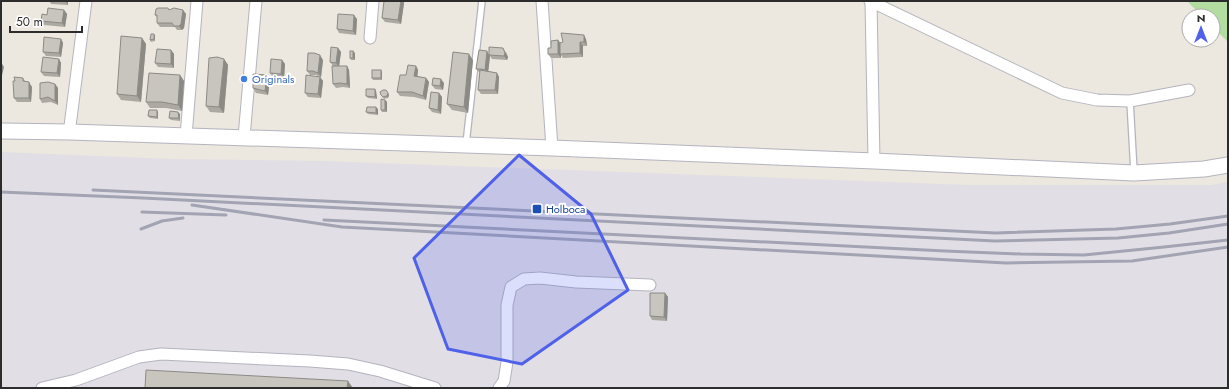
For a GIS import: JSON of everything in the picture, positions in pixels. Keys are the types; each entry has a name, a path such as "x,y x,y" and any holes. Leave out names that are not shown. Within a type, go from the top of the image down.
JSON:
{"main road":[{"path":"1,132 70,132 244,137 552,148 874,160 1134,173 1204,169 1228,165"}],"street":[{"path":"70,132 86,1"},
{"path":"186,136 197,1"},
{"path":"244,137 256,1"},
{"path":"370,38 373,1"},
{"path":"542,1 552,148"},
{"path":"874,160 871,1 1062,93 1097,100 1130,101 1189,90"},
{"path":"499,388 504,381 507,362 507,305 511,287 524,279 540,278 576,282 650,285"},
{"path":"42,388 76,380 139,356 161,354 348,364 380,371 436,388"}],"lane":[{"path":"466,146 482,1"},
{"path":"1130,101 1134,173"}],"highlighted area":[{"path":"519,155 591,214 628,290 522,364 448,349 414,258"}],"shaded area":[{"path":"1,152 172,159 325,161 969,185 1211,185 1228,182 1228,388 1,388"}],"green space":[{"path":"1187,1 1228,1 1228,42 1221,35 1221,8 1194,8"}],"building":[{"path":"384,1 401,1 398,20 382,18"},
{"path":"48,8 64,10 62,23 41,21 42,14 47,15"},
{"path":"168,8 169,10 174,8 183,10 181,24 179,26 174,26 172,23 157,23 157,15 155,15 156,9"},
{"path":"338,14 354,15 353,31 337,29"},
{"path":"561,33 584,35 584,42 580,42 580,53 560,54 560,43 563,42"},
{"path":"151,34 154,34 154,39 150,40"},
{"path":"121,36 142,38 137,96 117,94"},
{"path":"44,37 61,39 59,53 43,52"},
{"path":"558,40 558,54 548,54 548,48 551,48 551,41"},
{"path":"331,47 338,48 336,63 330,62"},
{"path":"489,47 503,48 505,53 504,56 489,55"},
{"path":"157,49 171,50 171,64 155,63"},
{"path":"479,50 487,51 485,70 476,69"},
{"path":"350,51 353,51 353,58 350,58"},
{"path":"453,52 469,54 464,107 447,104"},
{"path":"308,53 320,55 318,73 307,71"},
{"path":"43,57 59,59 57,73 41,72"},
{"path":"217,57 224,59 219,107 206,106 209,58"},
{"path":"271,59 282,60 281,74 270,73"},
{"path":"408,65 416,66 414,76 426,78 423,96 412,92 397,92 400,75 406,75"},
{"path":"332,66 347,66 347,84 333,84"},
{"path":"372,70 381,70 381,78 372,78"},
{"path":"480,70 497,73 495,90 478,90"},
{"path":"149,73 180,75 178,105 162,102 146,102"},
{"path":"253,74 267,75 265,91 253,88"},
{"path":"306,75 320,77 318,94 305,93"},
{"path":"14,77 23,78 23,81 29,82 29,98 14,98"},
{"path":"433,78 441,79 440,86 432,85"},
{"path":"48,82 55,84 55,101 48,97 40,99 40,83"},
{"path":"366,89 375,89 375,97 366,96"},
{"path":"386,90 388,93 387,96 383,97 381,95 380,92"},
{"path":"431,92 439,93 438,110 429,108"},
{"path":"381,99 385,100 385,110 381,110"},
{"path":"367,107 376,107 376,113 366,112"},
{"path":"149,110 157,110 157,117 148,116"},
{"path":"170,111 178,112 179,118 169,118"},
{"path":"650,293 665,293 664,317 650,316"},
{"path":"146,370 348,381 347,388 145,388"}],"railway":[{"path":"93,190 996,233 1116,229 1170,224 1228,216"},
{"path":"1,192 995,241 1118,238 1169,233 1228,224"},
{"path":"192,205 342,227 1006,263 1132,261 1228,247"},
{"path":"142,212 226,215"},
{"path":"141,229 162,221 183,218"},
{"path":"324,220 1021,254 1084,255 1228,240"}],"place":[{"name":"Originals","path":"244,79"},
{"name":"Holboca","path":"537,209"}]}
